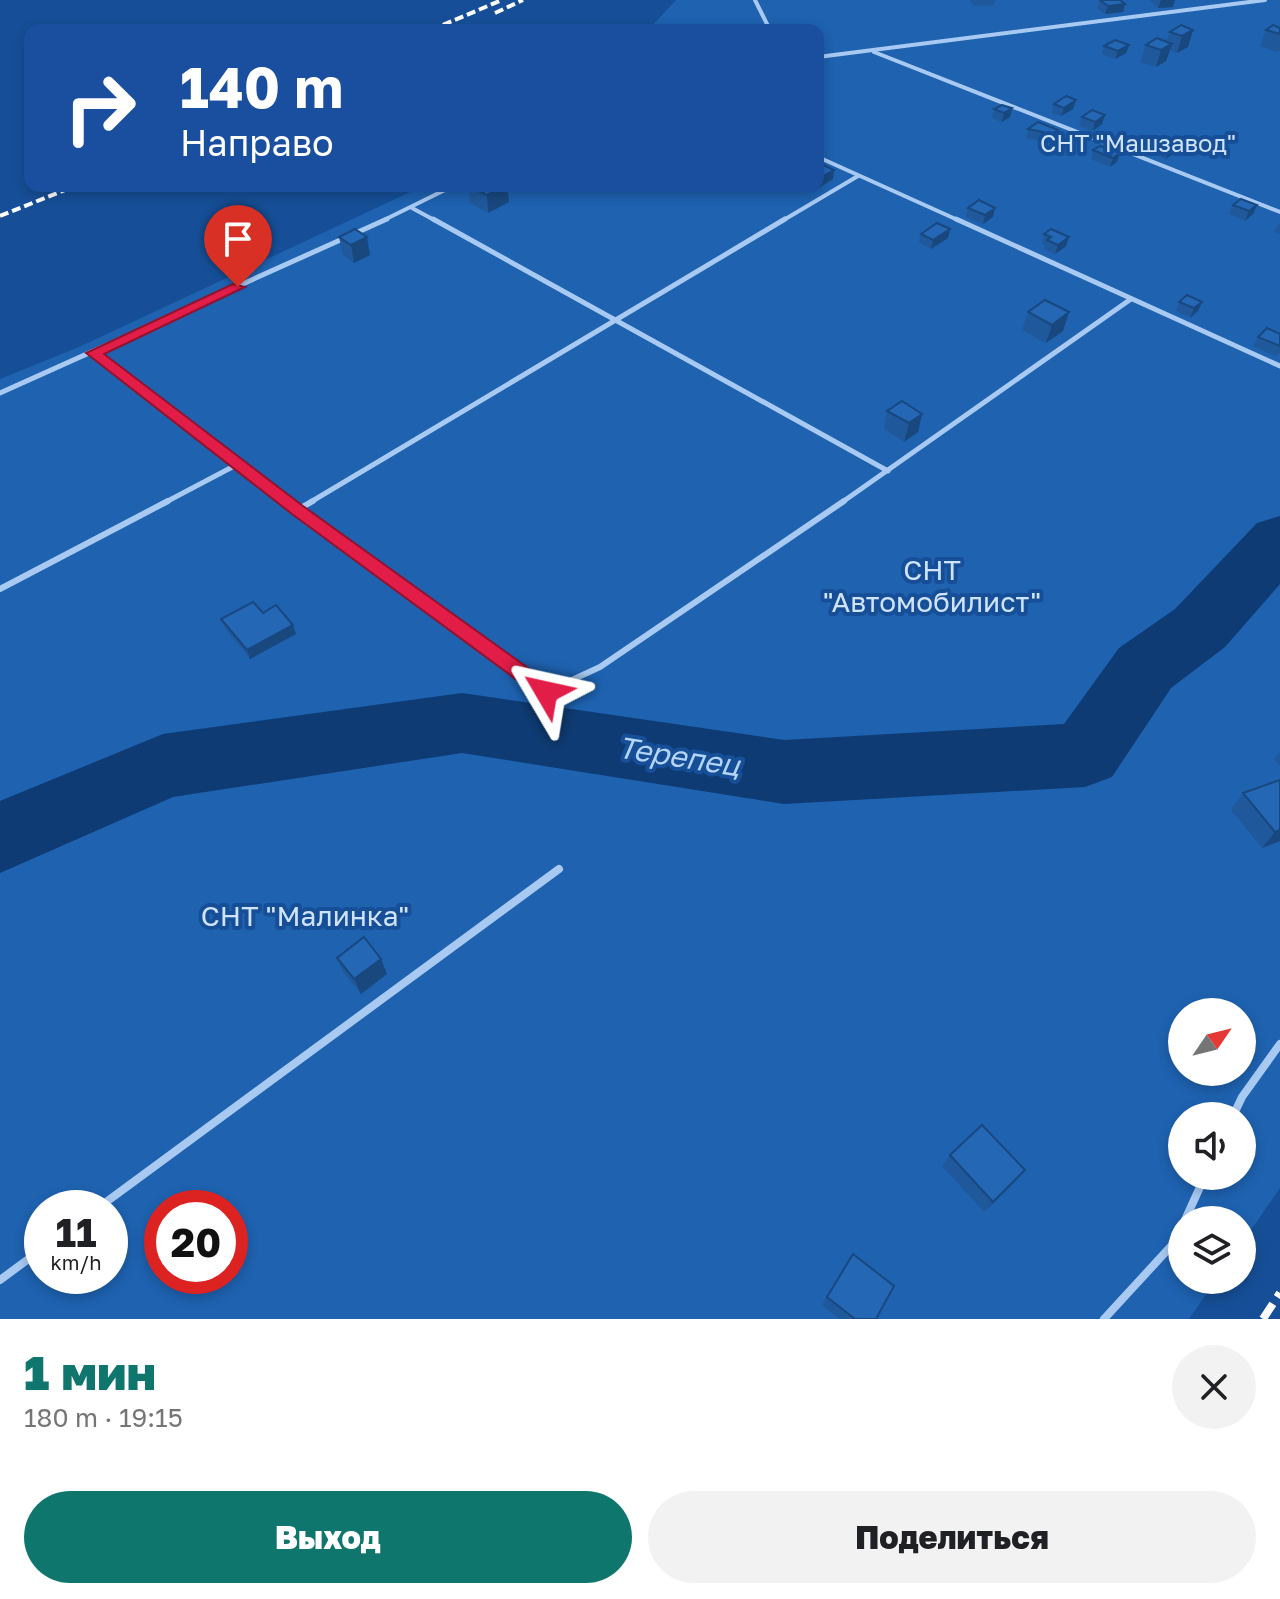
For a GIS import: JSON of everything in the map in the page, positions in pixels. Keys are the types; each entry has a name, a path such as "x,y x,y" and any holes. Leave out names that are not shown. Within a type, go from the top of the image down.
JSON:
{"lane":[{"path":"755,0 767,24"},
{"path":"824,56 1265,0"},
{"path":"870,51 1280,212"},
{"path":"824,160 1280,366"},
{"path":"297,510 858,176"},
{"path":"0,393 442,192"},
{"path":"412,208 888,471"},
{"path":"93,353 297,510 546,692 600,667 888,471 1131,299"},
{"path":"0,589 238,464"},
{"path":"122,1190 559,869"},
{"path":"1240,1102 1280,1044"},
{"path":"1104,1319 1168,1249"},
{"path":"0,1280 24,1262"}],"green space":[{"path":"676,0 1280,0 1280,1188 1256,1223 1256,1206 1168,1206 1168,1294 1206,1294 1189,1319 0,1319 0,379 79,347 410,192 824,192 824,24 654,24"}],"building":[{"path":"1100,0 1120,0 1125,4 1108,6"},
{"path":"1181,25 1193,30 1182,36 1170,32"},
{"path":"1273,25 1280,28 1280,34 1266,30"},
{"path":"1157,38 1172,44 1161,50 1146,45"},
{"path":"1115,40 1129,45 1118,51 1104,46"},
{"path":"1066,96 1076,100 1064,108 1054,104"},
{"path":"1002,105 1012,108 1004,113 994,109"},
{"path":"1092,110 1105,115 1095,122 1082,117"},
{"path":"1038,122 1058,130 1052,134 1028,129"},
{"path":"1160,138 1177,145 1169,150 1152,143"},
{"path":"1100,146 1120,153 1113,158 1093,150"},
{"path":"824,165 834,170 824,176"},
{"path":"1241,199 1257,205 1249,211 1233,205"},
{"path":"979,200 995,208 985,215 968,208"},
{"path":"937,223 950,229 933,240 921,234"},
{"path":"355,229 367,237 351,245 339,237"},
{"path":"1051,229 1069,237 1058,245 1047,240 1051,237 1044,234"},
{"path":"1187,295 1202,302 1194,308 1179,302"},
{"path":"1045,300 1069,312 1052,325 1028,312"},
{"path":"1267,328 1280,334 1280,346 1258,337"},
{"path":"902,401 922,414 909,423 887,411"},
{"path":"253,602 263,613 276,605 293,625 247,650 221,619"},
{"path":"1280,780 1280,830 1275,832 1243,793"},
{"path":"364,937 381,959 354,979 337,958"},
{"path":"982,1125 1025,1170 993,1202 950,1155"},
{"path":"853,1254 894,1286 876,1319 855,1319 827,1297"}],"waterway":[{"name":"Терепец","path":"0,838 163,766 462,723 784,772 1085,755 1145,668 1200,628 1280,540"}],"railway":[{"path":"445,24 502,0"},
{"path":"495,13 523,0"},
{"path":"0,216 60,192"},
{"path":"1263,1319 1280,1293"}],"route":[{"path":"238,287 93,353 297,510 546,692"}],"park label":[{"name":"СНТ \"Машзавод\"","path":"1138,142"},
{"name":"СНТ \"Автомобилист\"","path":"932,585"},
{"name":"СНТ \"Малинка\"","path":"305,915"}]}
